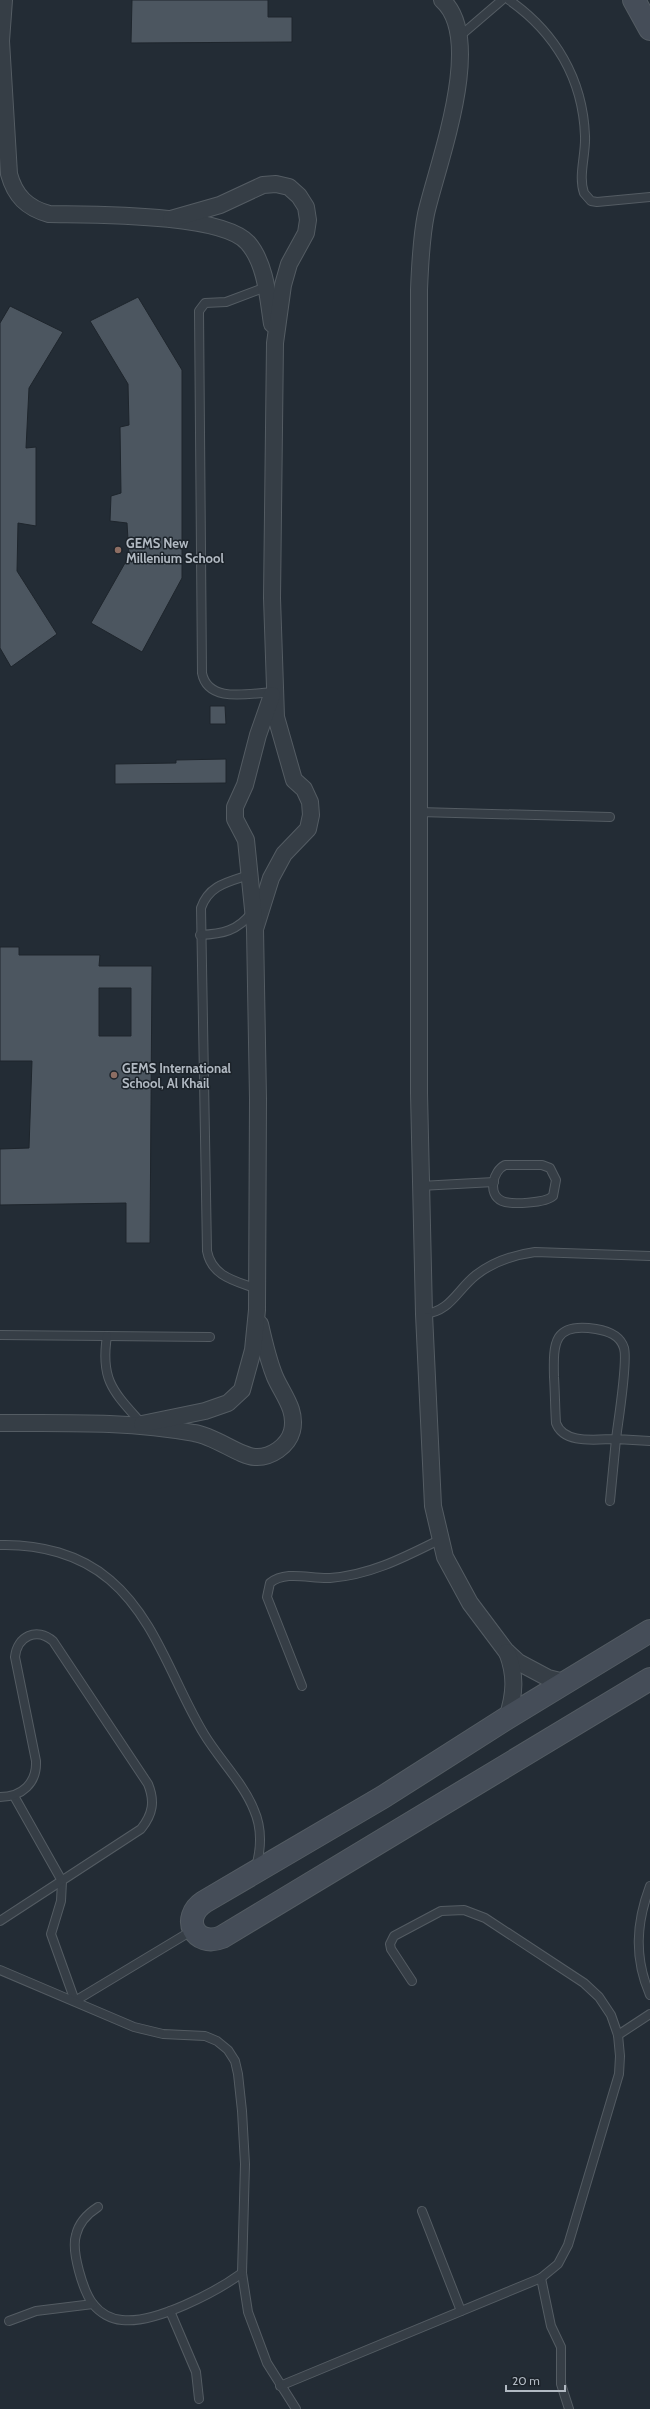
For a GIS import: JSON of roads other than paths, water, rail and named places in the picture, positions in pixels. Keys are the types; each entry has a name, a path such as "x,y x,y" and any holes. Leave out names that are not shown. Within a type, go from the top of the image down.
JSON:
{"street":[{"path":"4,0 1,41 2,126 12,184 22,201 30,207 49,214 172,219 202,224 241,236 255,253 266,287 275,343"},
{"path":"442,0 453,15 460,36 456,94 450,127 426,216 420,265 420,1186 424,1314 433,1506 440,1540 460,1588 506,1651 512,1667 515,1684 513,1701 507,1718"},
{"path":"634,0 650,29"},
{"path":"172,219 220,205 263,185 276,184 289,187 299,196 306,206 308,220 306,233 289,264 283,285 275,343 274,692 276,717 285,751 294,780 304,789 310,802 311,815 308,828 284,854 271,878 255,928"},
{"path":"0,1423 142,1424 204,1434 243,1454 255,1457 267,1456 278,1451 292,1432 294,1420 291,1408 270,1362 258,1310 258,1099 255,928 252,911 246,840 235,819 234,807 245,785 258,735 274,692"},
{"path":"142,1424 205,1411 228,1403 236,1397 242,1390 248,1370 258,1310"},
{"path":"650,1630 564,1682 383,1798 198,1906 192,1917 194,1930 203,1939 209,1940 222,1937 650,1679"},
{"path":"506,1651 533,1671 564,1682"}],"lane":[{"path":"460,36 502,0"},
{"path":"509,0 542,28 557,46 578,89 585,137 584,194 591,201 597,202 650,197"},
{"path":"266,287 226,302 205,303 199,311 202,673 207,686 220,693 274,692"},
{"path":"419,812 610,817"},
{"path":"249,875 221,884 208,893 201,908 200,935 207,1251 211,1264 221,1274 257,1289"},
{"path":"200,935 227,932 242,924 252,911"},
{"path":"505,1165 542,1165 553,1171 556,1188 553,1196 546,1201 504,1202 497,1197 494,1182 497,1171 505,1165"},
{"path":"420,1186 494,1182"},
{"path":"424,1314 437,1312 448,1305 464,1286 489,1266 519,1254 535,1252 650,1256"},
{"path":"610,1501 616,1439 625,1356 624,1348 616,1336 604,1330 580,1327 565,1331 557,1339 553,1350 558,1428 570,1438 616,1439 650,1441"},
{"path":"0,1335 210,1337"},
{"path":"107,1336 105,1360 108,1379 113,1391 142,1424"},
{"path":"302,1686 267,1597 270,1583 283,1576 328,1578 366,1572 385,1566 440,1540"},
{"path":"0,1545 27,1546 71,1557 109,1579 140,1611 203,1733 255,1811 260,1835 254,1873"},
{"path":"0,1797 14,1796 27,1788 35,1775 36,1768 15,1657 16,1650 22,1639 28,1635 42,1634 53,1641 148,1784 153,1802 150,1817 142,1829 0,1921"},
{"path":"14,1796 62,1880 61,1901 51,1934 75,2001"},
{"path":"650,1886 644,1901 638,1937 640,1967 650,1995"},
{"path":"280,2386 541,2278 558,2264 568,2245 619,2074 620,2056 618,2035 611,2015 599,1997 584,1983 485,1918 464,1910 441,1911 394,1936 390,1944 391,1949 412,1981"},
{"path":"75,2001 194,1930"},
{"path":"0,1970 134,2027 148,2031 205,2036 228,2050 234,2061 242,2111 245,2164 242,2273 248,2312 256,2338 280,2386 296,2409"},
{"path":"618,2035 650,2014"},
{"path":"98,2207 84,2218 79,2226 74,2243 79,2268 88,2295 93,2304 101,2312 121,2320 132,2320 170,2311 208,2295 242,2273"},
{"path":"422,2211 461,2311"},
{"path":"541,2278 551,2326 561,2347 562,2384 569,2409"},
{"path":"9,2321 36,2311 93,2304"},
{"path":"170,2311 196,2372 199,2399"}],"place":[{"name":"GEMS New Millenium School","path":"118,550"},
{"name":"GEMS International School, Al Khail","path":"114,1075"}]}
